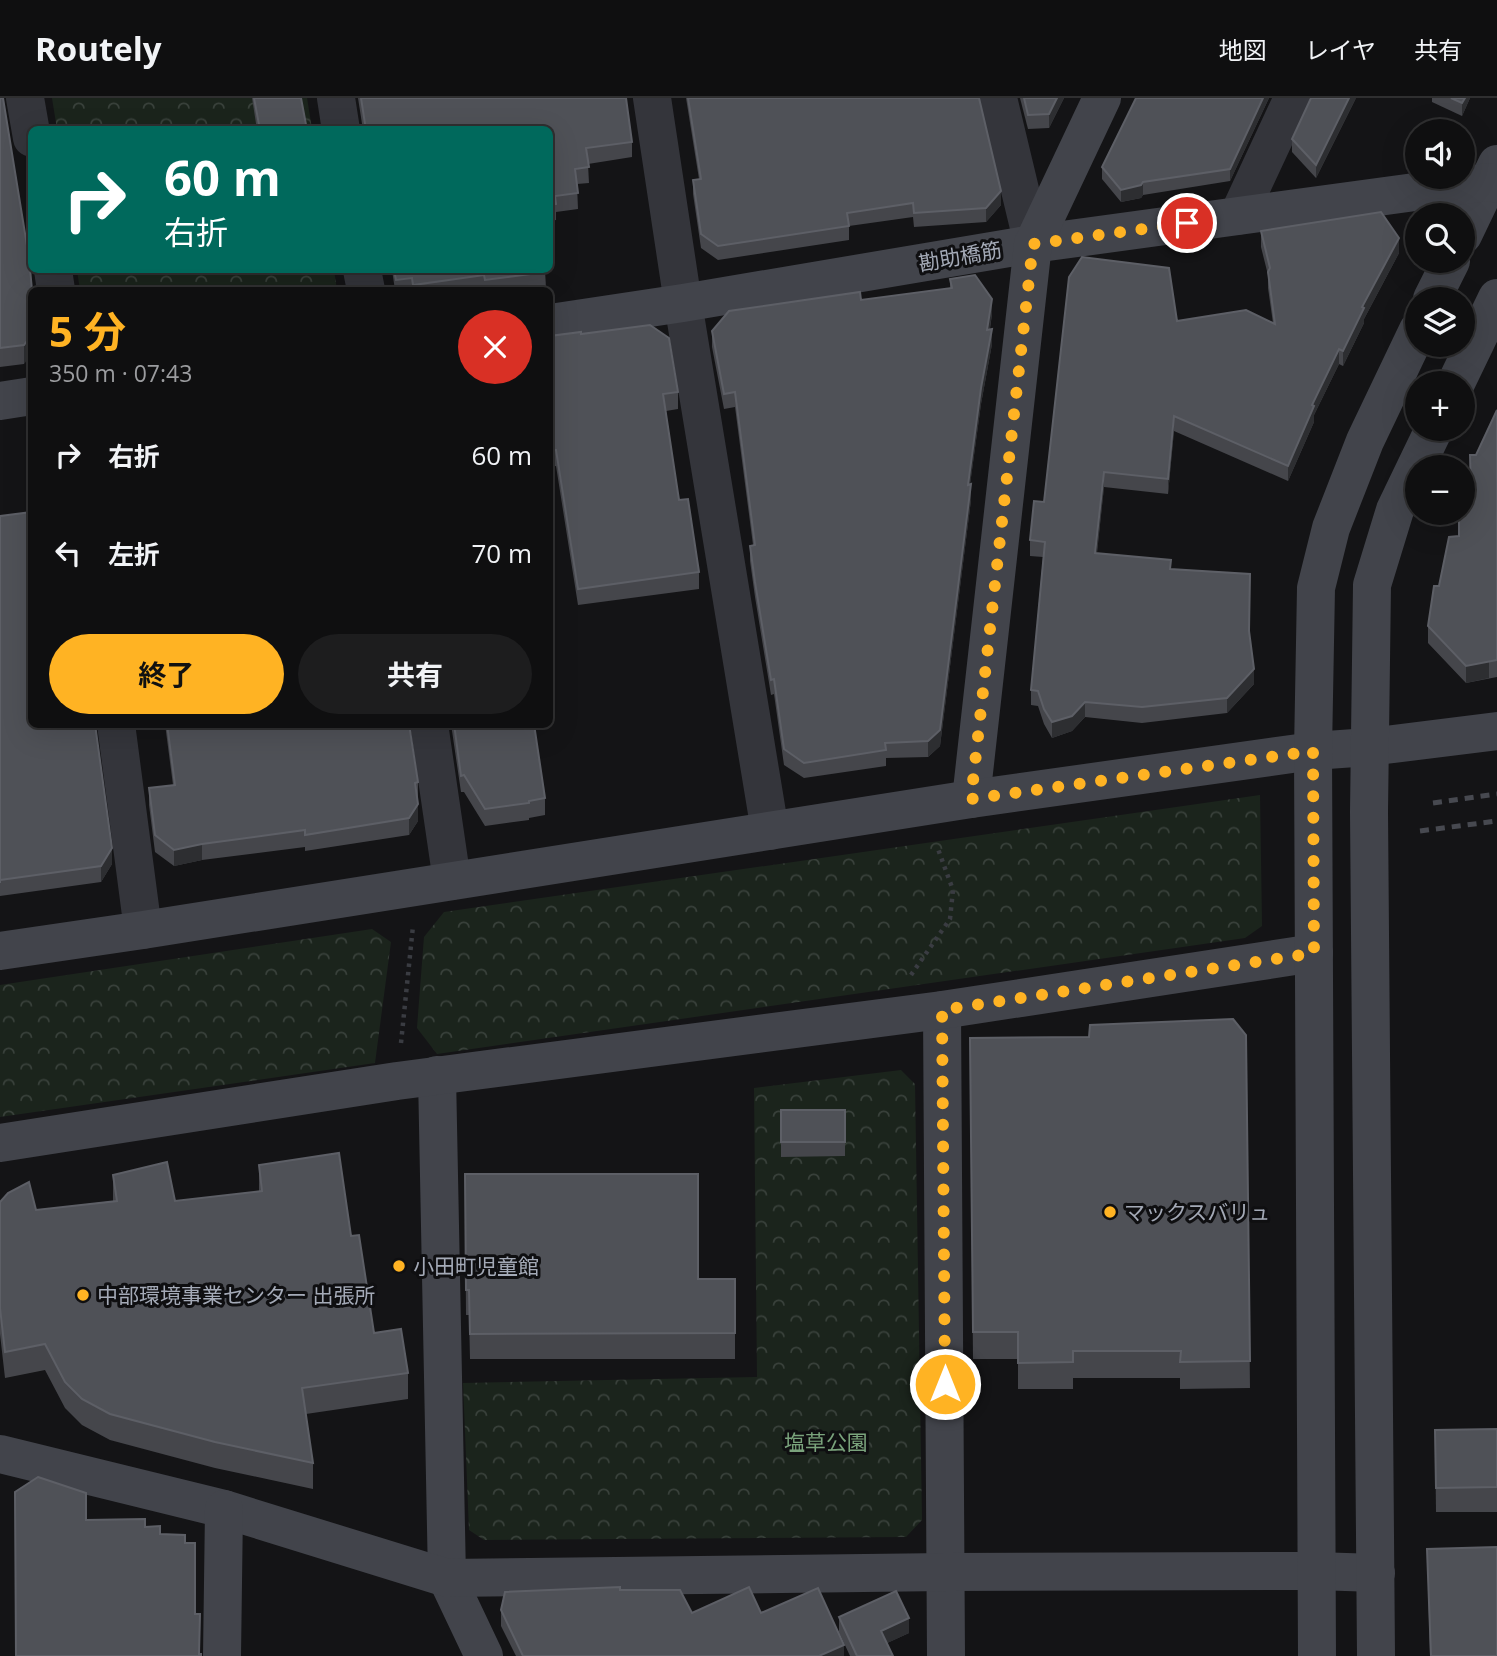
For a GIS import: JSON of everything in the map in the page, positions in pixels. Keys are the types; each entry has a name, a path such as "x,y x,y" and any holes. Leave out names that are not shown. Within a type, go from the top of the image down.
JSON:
{"street":[{"path":"25,98 30,126"},
{"path":"336,98 340,126"},
{"path":"652,98 683,303 771,831"},
{"path":"998,98 1033,244"},
{"path":"971,799 1033,244 1102,98"},
{"path":"1238,216 1293,98"},
{"path":"1475,212 1494,176"},
{"name":"勘助橋筋","path":"553,323 1033,244 1238,216 1494,176"},
{"path":"1462,371 1497,298"},
{"path":"1317,1656 1313,751 1316,588 1331,528 1365,441 1405,357"},
{"path":"0,401 28,397"},
{"path":"1376,1656 1369,747 1372,584 1395,510 1428,441"},
{"path":"117,728 142,930"},
{"path":"429,728 435,884"},
{"path":"0,951 971,799 1313,751 1497,732"},
{"path":"0,1143 438,1075 942,1010 1314,953"},
{"path":"942,1010 946,1656"},
{"path":"438,1075 447,1578 484,1656"},
{"path":"0,1454 224,1509 447,1578 946,1572 1376,1573"},
{"path":"222,1656 224,1509"}],"path":[{"path":"909,979 950,919 953,890 937,849"},
{"path":"397,1081 435,884"}],"green space":[{"path":"52,98 307,98 312,126 57,126"},
{"path":"77,273 334,273 337,287 80,287"},
{"path":"1260,795 1262,926 1245,938 437,1054 417,1028 424,937 444,912"},
{"path":"372,929 391,942 375,1063 0,1117 0,985"},
{"name":"塩草公園","path":"901,1070 915,1084 922,1520 906,1537 484,1540 469,1530 463,1383 757,1377 754,1088"}],"building":[{"path":"0,98 3,98 32,287 28,287 28,340 24,345 0,348"},
{"path":"254,98 301,98 306,126 259,126"},
{"path":"361,98 626,98 632,142 586,148 589,167 575,169 578,193 555,196 556,204 553,204 553,126 365,126"},
{"path":"688,98 979,98 1001,191 986,208 914,213 913,203 847,213 849,226 718,246 701,234 693,180 701,179"},
{"path":"1024,98 1057,98 1049,114 1028,115"},
{"path":"1136,98 1263,98 1230,169 1143,182 1141,185 1121,190 1102,167"},
{"path":"1311,98 1349,98 1316,165 1292,139"},
{"path":"1451,98 1465,98 1462,103"},
{"path":"1381,212 1399,238 1362,307 1364,308 1343,351 1339,349 1312,405 1314,406 1288,466 1174,416 1168,479 1104,472 1095,553 1171,560 1170,569 1250,574 1249,631 1254,669 1227,698 1142,707 1085,702 1072,716 1052,722 1038,691 1031,690 1045,542 1030,540 1034,501 1044,502 1069,277 1082,257 1169,268 1177,321 1246,310 1275,324 1268,272 1270,268 1261,231"},
{"path":"395,273 538,273 485,280 484,275 413,285 412,278 396,280"},
{"path":"975,275 992,299 987,330 992,329 968,485 971,484 940,730 928,741 885,743 886,750 804,763 784,749 750,546 755,545 735,392 724,394 712,331 729,311 860,292 861,300 952,288 950,279"},
{"path":"650,325 669,338 678,392 663,394 679,500 688,499 699,572 578,589 556,450 553,450 553,336"},
{"path":"1497,410 1497,660 1466,666 1428,626 1434,586 1439,586 1449,537 1459,536 1459,525 1475,525 1476,455"},
{"path":"28,512 28,728 96,728 112,848 101,866 0,880 0,516"},
{"path":"168,728 410,728 418,782 415,783 418,804 409,818 305,835 305,830 174,850 155,835 149,788 175,785"},
{"path":"455,728 535,728 545,798 485,809 464,775 461,776"},
{"name":"マックスバリュ","path":"1233,1019 1246,1035 1250,1361 1180,1362 1181,1351 1073,1351 1073,1362 1018,1363 1018,1332 973,1332 970,1038 1089,1037 1090,1025"},
{"path":"781,1110 845,1110 845,1142 781,1142"},
{"path":"339,1153 351,1236 359,1235 374,1333 401,1329 408,1373 302,1388 313,1463 215,1442 110,1414 82,1399 65,1382 45,1344 5,1352 0,1308 0,1202 8,1193 29,1182 36,1210 117,1201 113,1175 167,1162 175,1201 262,1191 259,1165"},
{"path":"465,1174 698,1174 698,1279 735,1279 735,1333 470,1334 469,1290 466,1290"},
{"path":"1497,1429 1497,1487 1436,1488 1435,1430"},
{"path":"38,1477 86,1493 86,1520 145,1519 145,1527 160,1526 160,1534 185,1535 185,1543 195,1543 195,1614 200,1614 201,1656 16,1656 15,1492"},
{"path":"1497,1547 1497,1656 1431,1656 1427,1549"},
{"path":"620,1587 620,1590 680,1590 692,1613 749,1587 761,1613 818,1588 844,1645 819,1656 523,1656 501,1610 505,1592"},
{"path":"896,1591 909,1618 881,1631 893,1656 857,1656 839,1617"}],"railway":[{"path":"1433,803 1497,794"},
{"path":"1420,831 1497,821"}],"place":[{"name":"マックスバリュ","path":"1110,1212"},
{"name":"小田町児童館","path":"399,1266"},
{"name":"中部環境事業センター 出張所","path":"83,1295"}],"route":[{"path":"945,1384 942,1010 1314,953 1313,751 971,799 1033,244 1187,223"}]}
